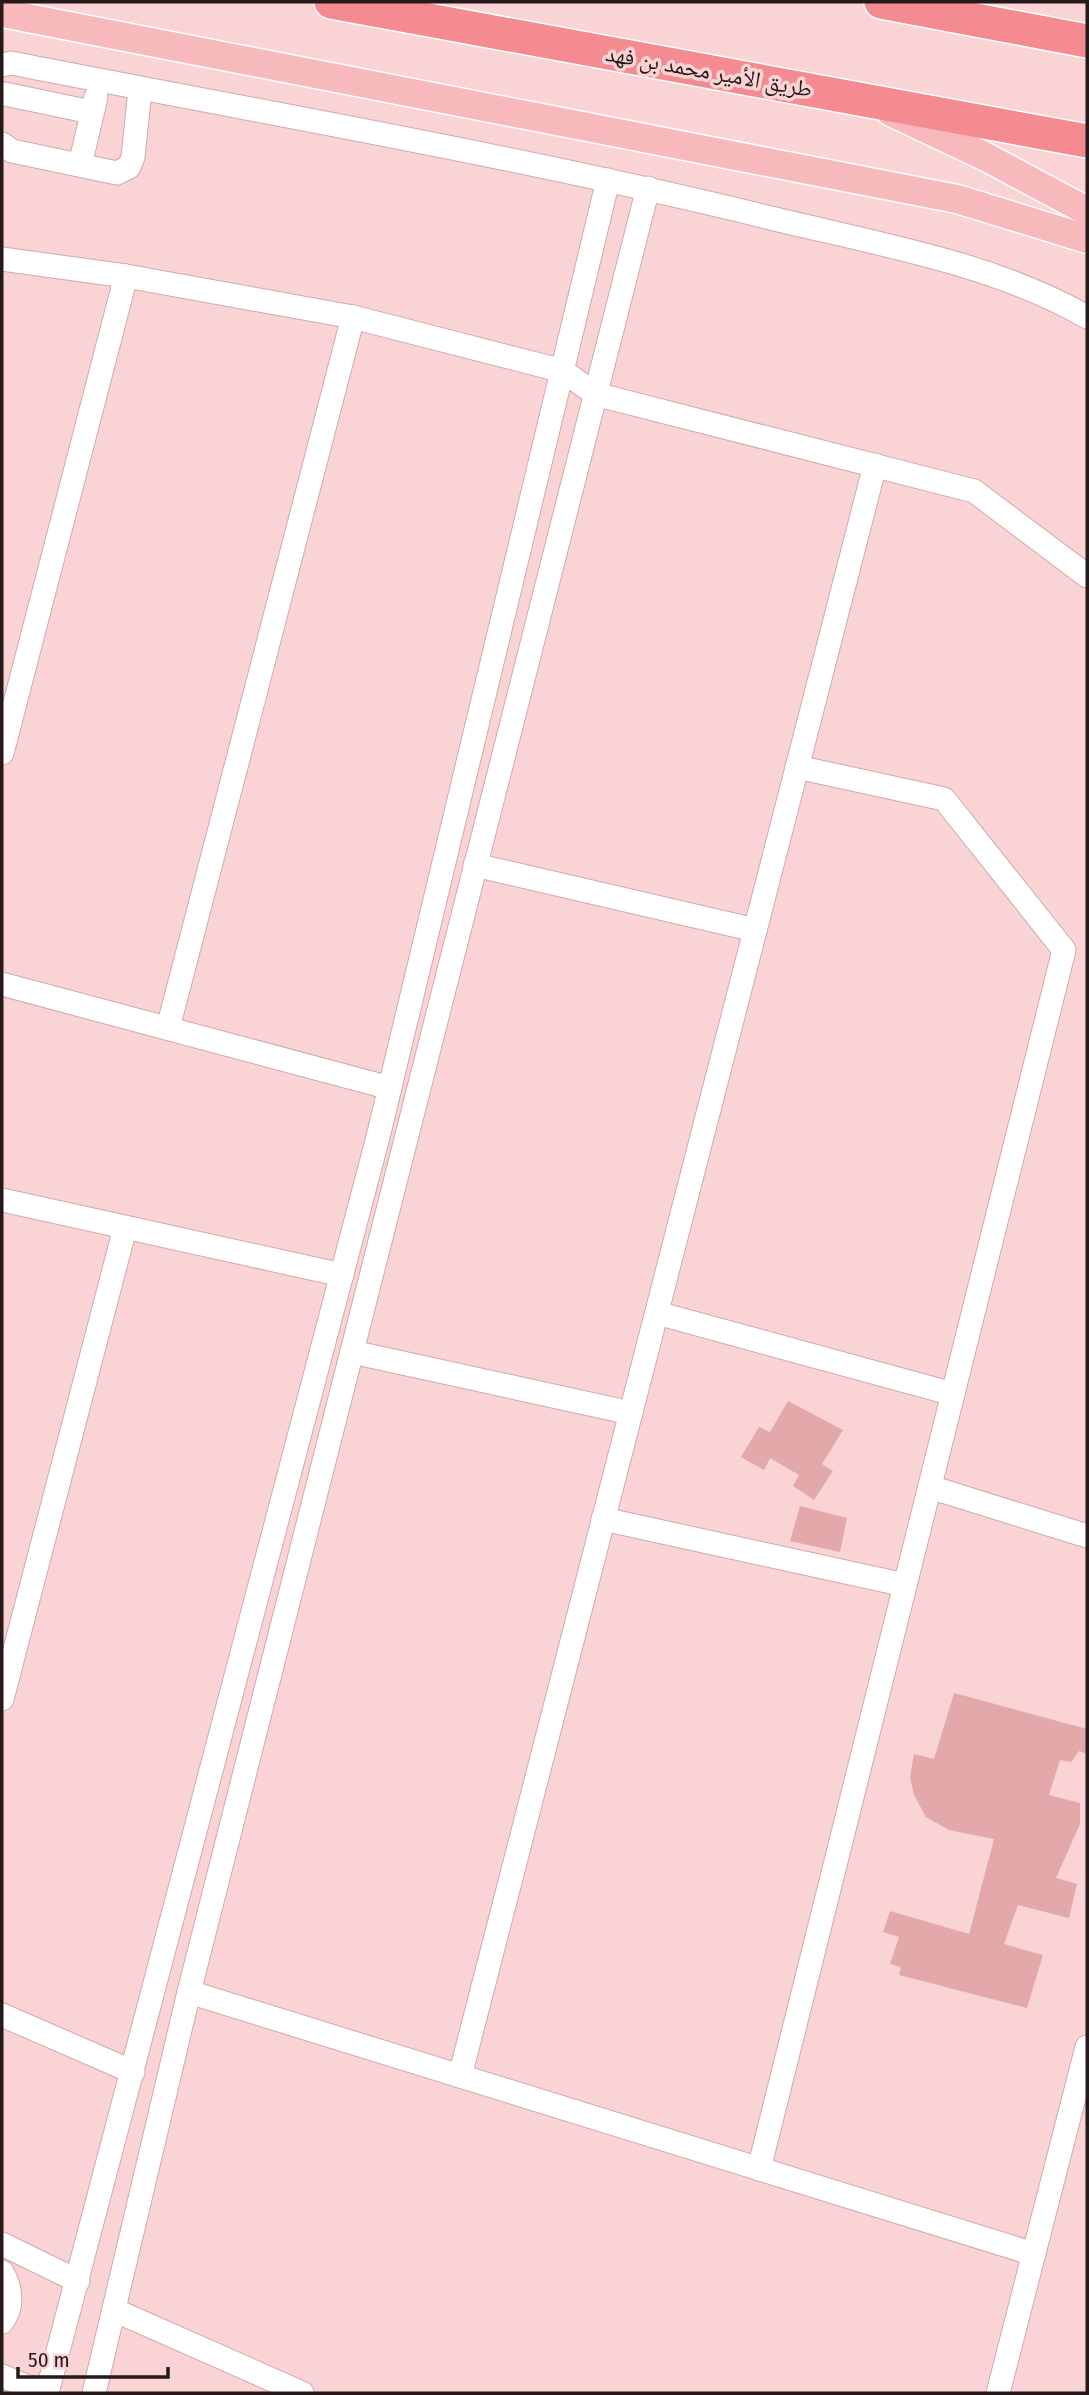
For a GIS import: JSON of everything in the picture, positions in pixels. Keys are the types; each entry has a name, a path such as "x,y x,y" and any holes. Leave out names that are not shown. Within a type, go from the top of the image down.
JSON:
{"highway":[{"name":"طريق الأمير محمد بن فهد","path":"331,2 1087,141"},
{"path":"881,2 1087,41"}],"main road":[{"path":"41,2 122,25 160,46"},
{"path":"2,13 160,46 957,198 1087,239"},
{"path":"866,100 986,157 1087,211"}],"street":[{"path":"91,112 3,100 7,64 648,188 952,262 1065,304 1087,317"},
{"path":"80,165 91,112 102,81"},
{"path":"2,144 12,151 117,173 129,167 133,157 140,90"},
{"path":"2,2376 45,2393 78,2281 390,1088 608,180"},
{"path":"94,2393 189,1992 648,188"},
{"path":"2,260 126,276 353,317 563,371 595,394 974,491 1087,576"},
{"path":"2,753 126,276"},
{"path":"168,1028 353,317"},
{"path":"460,2076 875,466"},
{"path":"759,2169 1065,950 944,799 797,767"},
{"path":"475,865 755,930"},
{"path":"2,984 390,1088"},
{"path":"2,1200 342,1275"},
{"path":"2,1699 125,1228"},
{"path":"657,1313 953,1394"},
{"path":"352,1352 631,1413"},
{"path":"930,1487 1087,1536"},
{"path":"603,1519 905,1586"},
{"path":"189,1992 1034,2254"},
{"path":"2,2015 133,2071"},
{"path":"998,2393 1087,2047"},
{"path":"2,2244 78,2281"},
{"path":"2,2272 11,2298 8,2315 2,2322"},
{"path":"114,2310 302,2393"}],"building":[{"path":"788,1401 843,1430 822,1464 833,1471 814,1500 793,1486 799,1475 770,1458 764,1470 741,1457 759,1427 770,1432"},
{"path":"800,1506 847,1518 840,1552 790,1541"},
{"path":"954,1693 1087,1729 1087,1754 1079,1751 1071,1762 1060,1760 1049,1795 1080,1803 1080,1824 1056,1878 1077,1884 1069,1918 1018,1905 1004,1944 1043,1955 1027,2008 899,1975 901,1967 890,1964 899,1937 883,1932 890,1911 969,1934 994,1839 949,1830 926,1817 914,1795 910,1777 914,1754 934,1759"}]}
